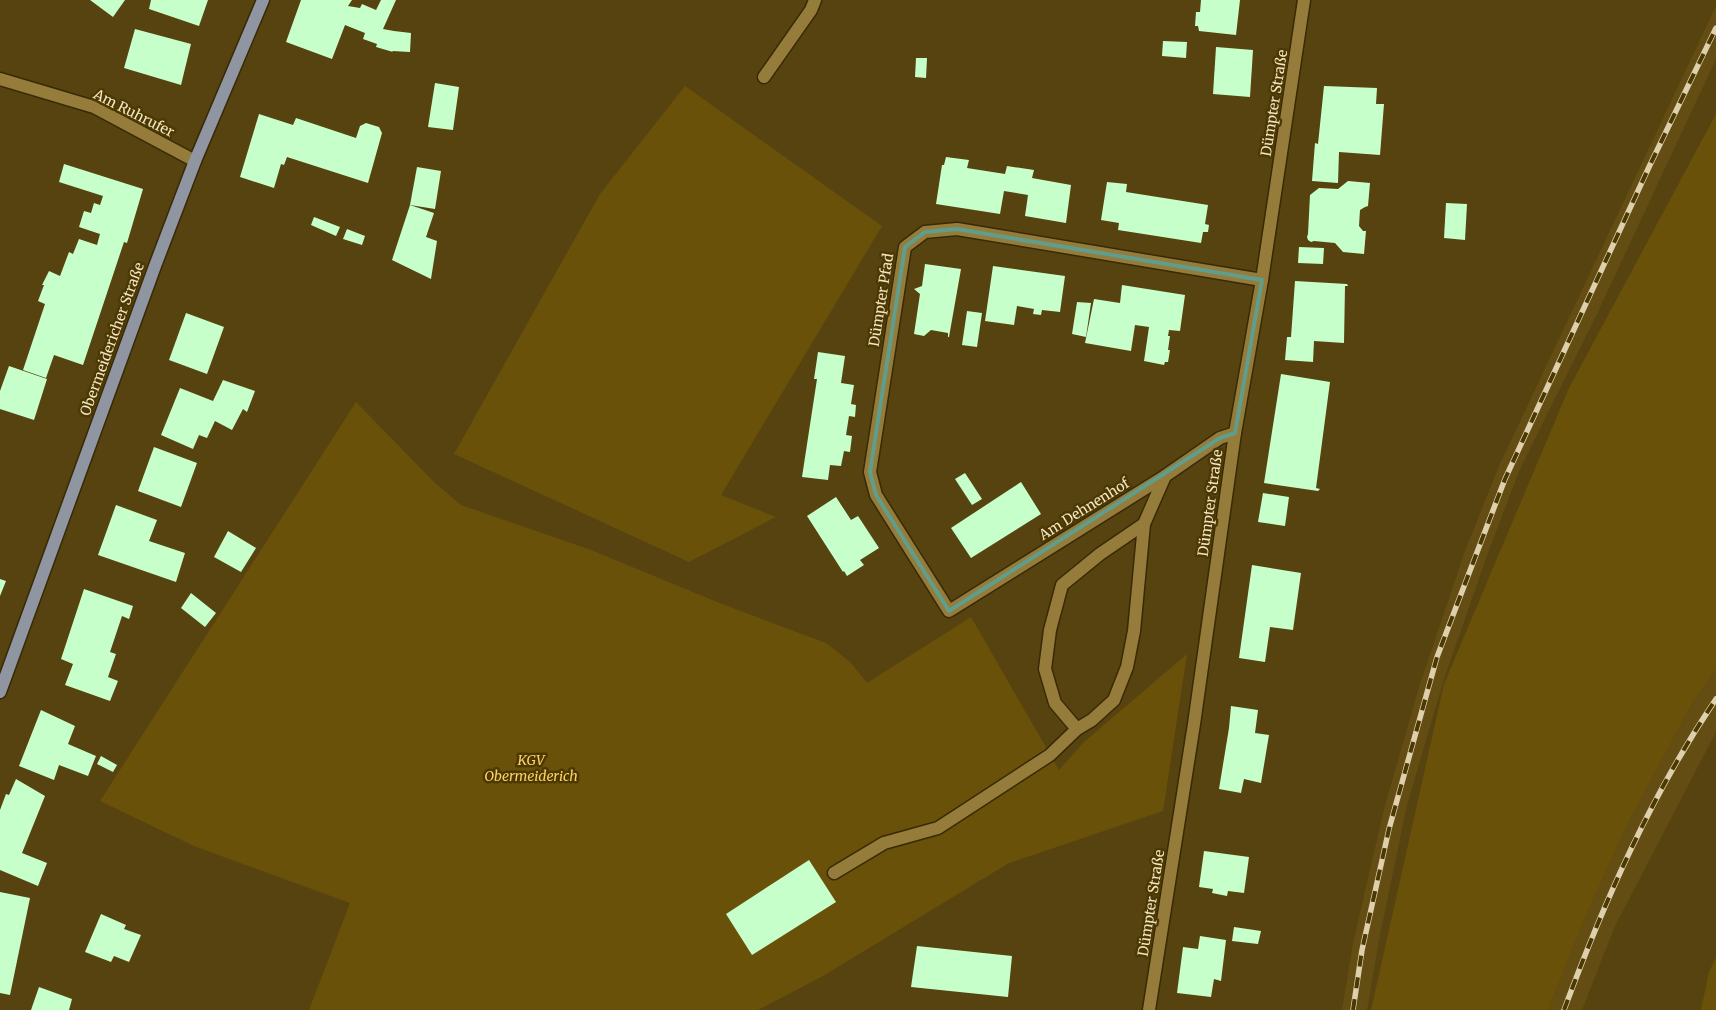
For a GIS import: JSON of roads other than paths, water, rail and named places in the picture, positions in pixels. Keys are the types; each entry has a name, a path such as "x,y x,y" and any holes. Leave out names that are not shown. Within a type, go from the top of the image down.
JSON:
{"main road":[{"name":"Obermeidericher Straße","path":"0,692 155,266 195,161 263,0"}],"street":[{"path":"764,76 811,10 815,0"},
{"name":"Dümpter Straße","path":"1149,1010 1194,724 1235,433 1262,280 1304,0"},
{"name":"Am Ruhrufer","path":"0,79 94,107 195,161"},
{"name":"Dümpter Pfad","path":"949,611 876,495 870,472 904,247 925,232 957,229 1262,280"},
{"name":"Am Dehnenhof","path":"949,611 1165,476 1220,438 1235,433"},
{"path":"834,873 884,843 938,828 1050,755 1077,729 1092,720 1114,700 1127,667 1134,631 1144,524 1165,476"},
{"path":"1077,729 1055,703 1045,669 1050,630 1062,585 1100,554 1144,524"}],"railway":[{"path":"1353,1010 1362,950 1389,829 1437,657 1505,479 1649,167 1716,28"},
{"path":"1564,1010 1595,929 1650,811 1692,735 1716,699"}],"park label":[{"name":"KGV Obermeiderich","path":"531,768"}]}
